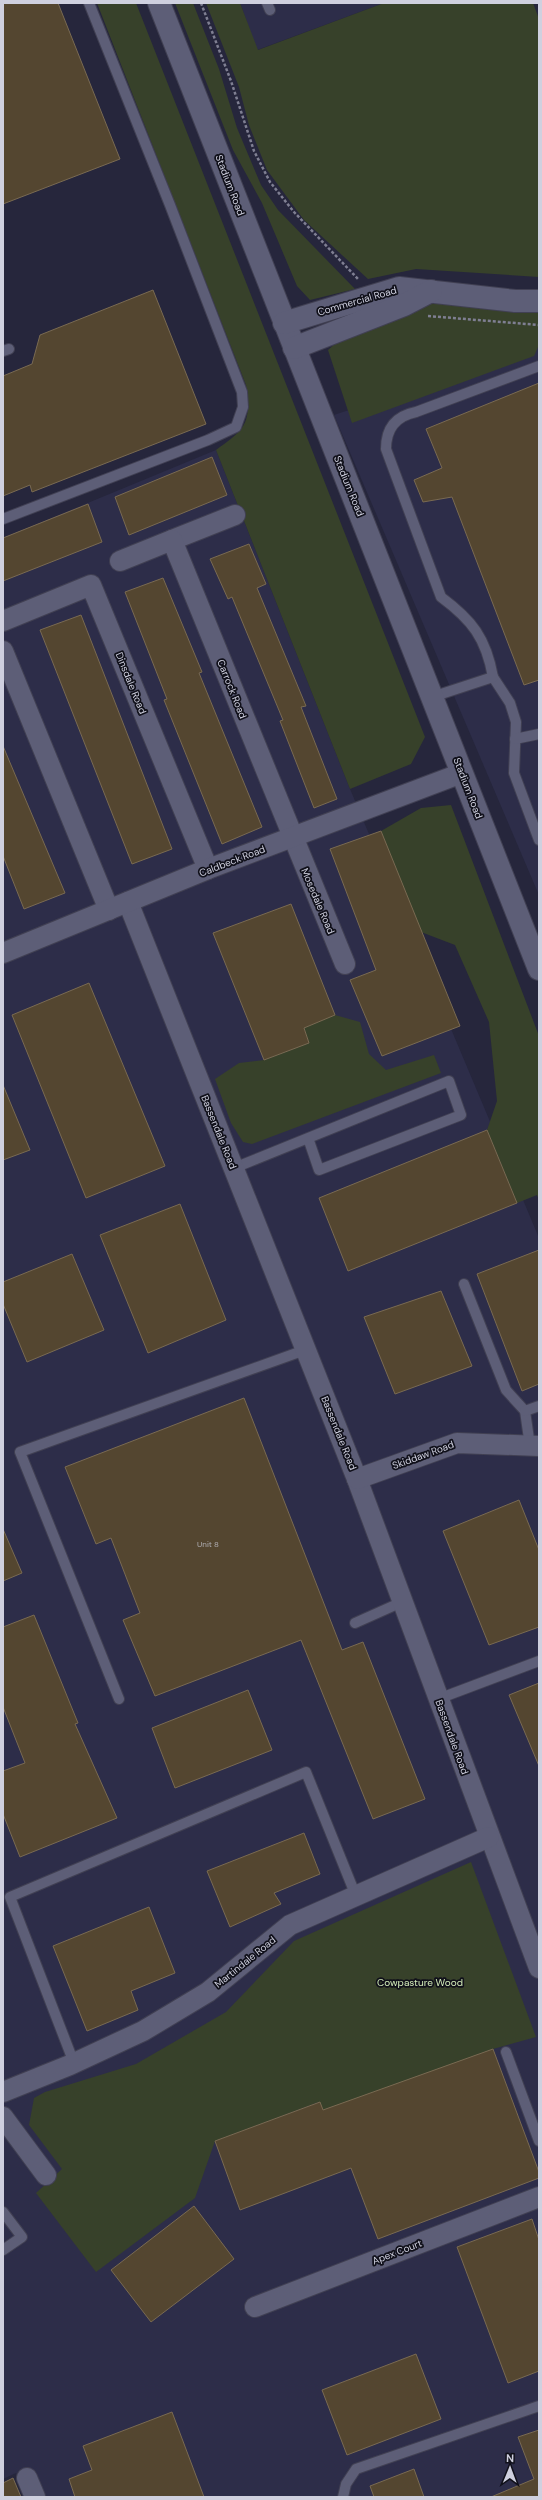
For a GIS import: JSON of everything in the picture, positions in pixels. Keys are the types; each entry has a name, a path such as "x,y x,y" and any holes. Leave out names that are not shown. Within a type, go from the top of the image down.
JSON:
{"street":[{"name":"Stadium Road","path":"159,3 539,969"},
{"name":"Commercial Road","path":"284,323 399,288 539,301"},
{"name":"Commercial Road","path":"294,348 404,305 431,291"},
{"path":"120,561 236,515"},
{"name":"Carrock Road","path":"172,540 292,838"},
{"name":"Dinsdale Road","path":"3,621 91,585 208,870"},
{"path":"3,651 109,910"},
{"name":"Caldbeck Road","path":"3,953 208,870 462,773"},
{"name":"Mosedale Road","path":"292,838 345,964"},
{"name":"Bassendale Road","path":"128,902 357,1479 489,1837 538,1963"},
{"name":"Skiddaw Road","path":"357,1479 457,1443 534,1446"},
{"name":"Martindale Road","path":"3,2092 74,2063 143,2031 208,1992 290,1926 489,1837"},
{"path":"3,2117 46,2175"},
{"name":"Apex Court","path":"255,2307 539,2197"},
{"path":"27,2478 35,2497"}],"lane":[{"path":"3,519 215,437 236,427 243,407 242,392 170,204 89,3"},
{"path":"539,366 416,412 406,414 390,428 386,438 386,449 440,597 461,612 478,631 489,654 493,677 510,703 516,722 514,773 539,840"},
{"path":"432,697 493,677"},
{"path":"515,739 539,734"},
{"path":"234,1168 308,1138 449,1081 461,1115 319,1170 308,1138"},
{"path":"464,1284 506,1390 525,1411 534,1446"},
{"path":"119,1700 20,1452 306,1350"},
{"path":"525,1411 539,1406"},
{"path":"355,1623 402,1602"},
{"path":"438,1699 539,1662"},
{"path":"74,2063 10,1897 306,1772 356,1896"},
{"path":"506,2052 539,2141"},
{"path":"3,2212 22,2237 3,2250"},
{"path":"343,2497 346,2484 356,2469 539,2406"}],"path":[{"path":"201,3 232,81 254,151 270,182 294,212 373,295"},
{"path":"404,305 426,316 539,326"}],"shaded area":[{"path":"240,3 384,3 257,50"},
{"path":"539,347 539,895 334,415"},
{"path":"216,450 350,789 539,1238 539,2497 27,2497 16,2473 3,2479 3,538"}],"green space":[{"path":"97,3 136,3 425,737 411,764 350,789 216,450 234,436 244,424 248,408 246,385"},
{"path":"175,3 193,3 219,69 237,128 261,185 278,210 355,289 310,300 297,286 262,203 233,150"},
{"path":"206,3 240,3 258,50 384,3 533,3 539,19 539,277 416,269 368,279 304,220 267,170 249,125 239,87"},
{"path":"434,300 539,312 539,345 534,356 352,423 328,350 348,332"},
{"path":"451,805 539,1036 539,1200 537,1195 517,1203 487,1130 497,1101 489,1022 455,945 421,932 381,831 421,808"},
{"path":"335,1015 360,1022 369,1054 386,1070 434,1055 441,1073 252,1144 243,1142 231,1123 215,1079 239,1063 264,1060 309,1043 304,1028"},
{"name":"Cowpasture Wood","path":"471,1862 536,2037 493,2049 324,2114 319,2102 215,2141 195,2198 96,2272 36,2193 62,2169 29,2125 34,2098 45,2092 136,2064 226,2012 294,1941"}],"building":[{"path":"3,3 58,3 120,159 3,204"},
{"path":"153,290 206,424 32,492 30,485 3,496 3,376 32,364 40,335"},
{"path":"539,383 539,680 524,685 452,497 423,502 414,480 442,468 426,429"},
{"path":"212,457 227,495 129,535 115,497"},
{"path":"88,504 102,542 3,581 3,538"},
{"path":"249,544 266,584 257,588 306,706 301,707 337,799 314,808 280,721 283,720 232,597 228,599 210,559"},
{"path":"163,578 202,672 199,673 262,827 222,844 164,700 167,699 125,592"},
{"path":"81,615 172,849 132,864 40,630"},
{"path":"3,746 65,893 24,909 3,856"},
{"path":"381,831 460,1026 382,1056 350,980 376,970 330,849"},
{"path":"291,904 335,1015 304,1028 309,1043 264,1060 213,933"},
{"path":"89,983 165,1166 86,1198 12,1015"},
{"path":"3,1085 30,1150 3,1160"},
{"path":"487,1130 517,1203 348,1271 319,1198"},
{"path":"180,1204 226,1320 148,1353 100,1235"},
{"path":"539,1250 539,1384 522,1391 477,1274"},
{"path":"72,1254 104,1330 27,1362 3,1304 3,1282"},
{"path":"441,1291 472,1366 395,1394 364,1317"},
{"path":"244,1398 342,1650 363,1642 425,1799 373,1819 301,1640 155,1696 123,1620 140,1613 111,1538 96,1544 65,1467"},
{"path":"519,1500 539,1550 539,1627 489,1645 443,1531"},
{"path":"3,1529 22,1573 3,1581"},
{"path":"34,1615 78,1723 75,1724 117,1818 20,1857 3,1814 3,1771 25,1763 3,1707 3,1627"},
{"path":"539,1683 539,1766 509,1695"},
{"path":"248,1690 272,1750 175,1788 152,1728"},
{"path":"304,1833 320,1874 274,1893 281,1904 230,1927 207,1871"},
{"path":"149,1907 175,1973 131,1991 138,2010 87,2031 53,1946"},
{"path":"493,2049 539,2172 539,2178 378,2239 351,2168 240,2210 215,2141 320,2102 323,2110"},
{"path":"194,2206 234,2259 151,2322 111,2270"},
{"path":"532,2219 539,2240 539,2371 508,2383 457,2247"},
{"path":"416,2354 441,2419 347,2455 322,2390"},
{"path":"172,2412 204,2497 75,2497 69,2479 92,2470 83,2446"},
{"path":"539,2430 539,2497 491,2497 534,2479 518,2437"},
{"path":"414,2469 424,2497 374,2497 370,2486"},
{"path":"13,2478 21,2497 3,2497 3,2483"}]}
